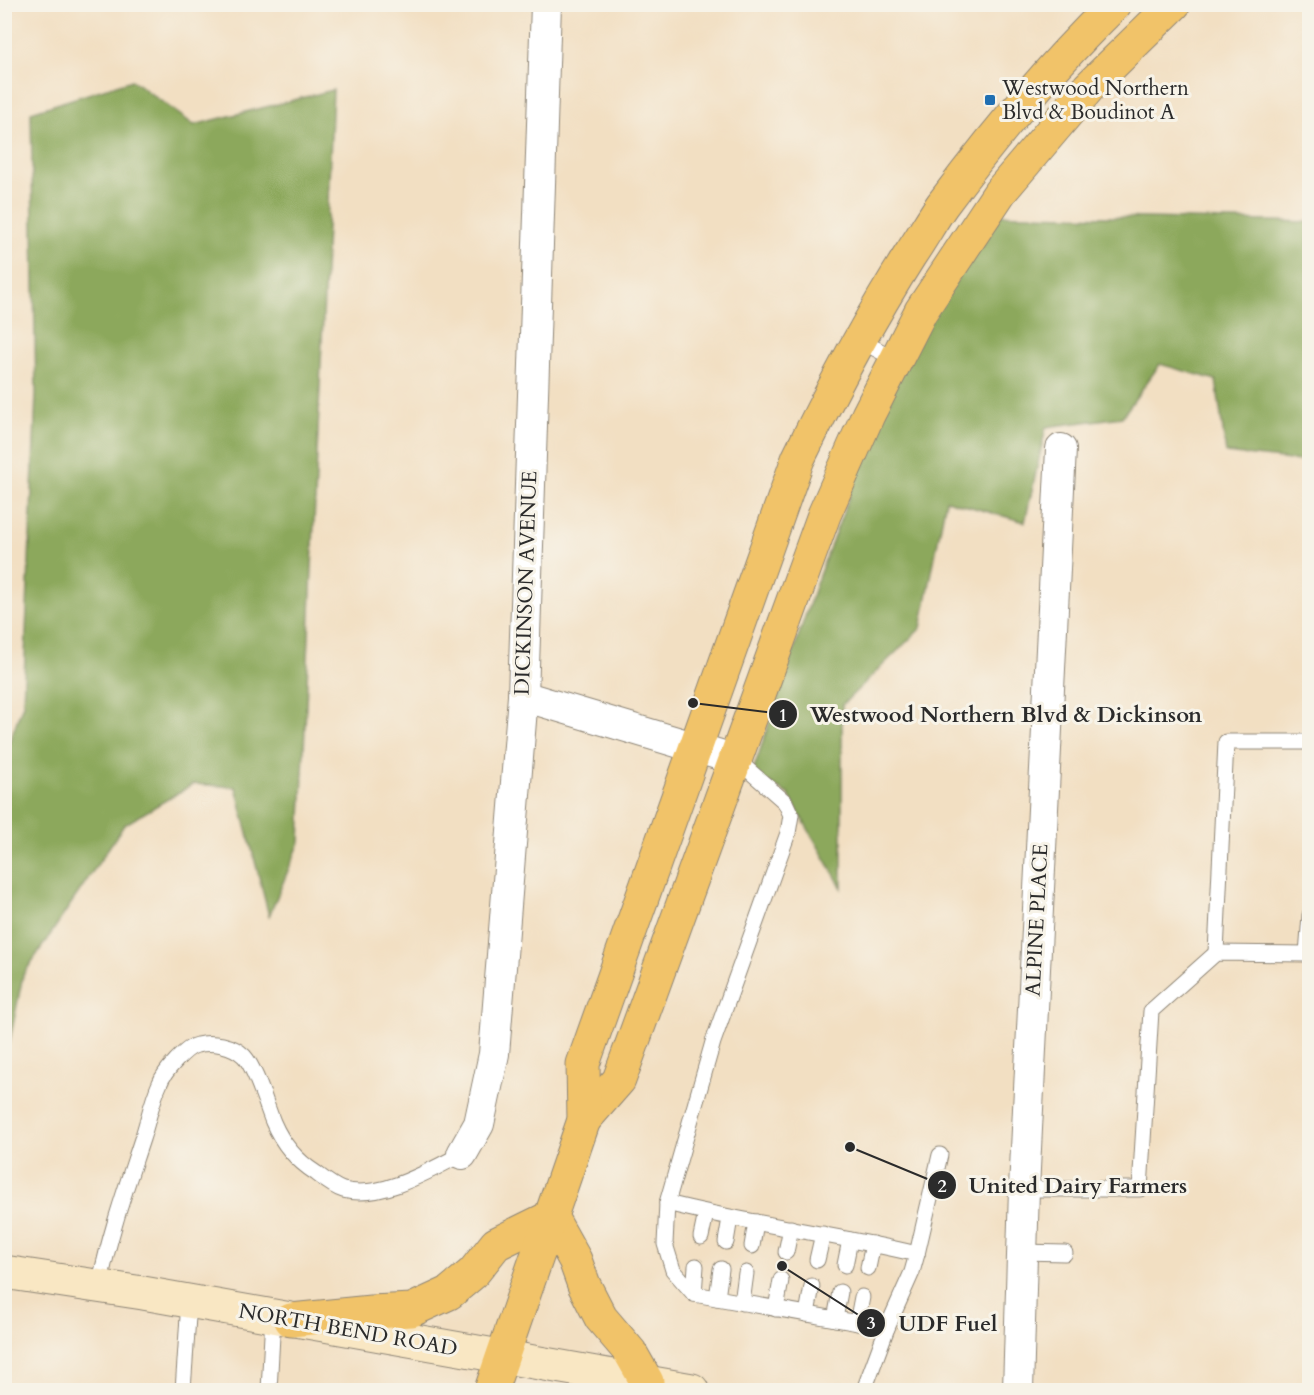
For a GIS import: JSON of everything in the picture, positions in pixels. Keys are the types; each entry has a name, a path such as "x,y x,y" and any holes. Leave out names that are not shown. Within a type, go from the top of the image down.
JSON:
{"main road":[{"path":"491,1390 584,1120 583,1064 798,459 831,389 879,304 941,206 1007,123 1084,34 1115,4"},
{"path":"584,1120 619,1080 824,515 868,415 921,311 1000,192 1089,87 1174,4"},
{"path":"282,1318 412,1310 449,1293 472,1273 496,1244 551,1217"},
{"path":"551,1217 576,1260 584,1286 601,1318 630,1352 669,1387"},
{"name":"NORTH BEND ROAD","path":"4,1272 282,1318 669,1387"}],"street":[{"name":"DICKINSON AVENUE","path":"462,1154 479,1124 494,1054 523,696 546,4"},
{"name":"ALPINE PLACE","path":"1018,1390 1024,1189 1061,449"},
{"path":"523,696 737,760"}],"lane":[{"path":"859,340 897,360"},
{"path":"1216,953 1226,742 1310,742"},
{"path":"737,760 786,802 791,814 788,833 713,1042 667,1203 665,1244 673,1270 694,1294 887,1328"},
{"path":"1024,1189 1140,1189 1151,1011 1216,953 1307,954 1310,915"},
{"path":"99,1287 119,1210 160,1081 183,1053 196,1045 213,1043 230,1047 244,1056 261,1088 274,1124 290,1151 306,1167 341,1190 359,1193 381,1190 431,1170 462,1154"},
{"path":"864,1390 887,1328 912,1272 940,1155"},
{"path":"667,1203 730,1218 917,1254"},
{"path":"701,1237 706,1213"},
{"path":"726,1242 730,1218"},
{"path":"752,1246 756,1222"},
{"path":"786,1252 791,1228"},
{"path":"817,1260 822,1234"},
{"path":"845,1264 850,1240"},
{"path":"868,1268 873,1244"},
{"path":"1022,1252 1065,1253"},
{"path":"694,1294 696,1266"},
{"path":"717,1298 721,1269"},
{"path":"742,1303 746,1273"},
{"path":"776,1309 781,1280"},
{"path":"807,1314 812,1286"},
{"path":"835,1319 840,1292"},
{"path":"857,1323 862,1297"},
{"path":"183,1390 189,1302"},
{"path":"269,1390 282,1318"}],"green space":[{"path":"132,80 194,125 333,90 300,842 269,916 236,787 193,784 124,825 23,975 9,1045 5,1046 4,757 23,704 36,394 31,112"},
{"path":"986,214 1309,222 1309,462 1226,453 1216,380 1160,364 1122,417 1046,427 1025,522 946,500 921,628 842,705 842,888 788,794 752,774 818,578 849,497 868,415"}],"place":[{"name":"Westwood Northern Blvd & Boudinot A","path":"990,100"},
{"name":"Westwood Northern Blvd & Dickinson","path":"693,703"},
{"name":"United Dairy Farmers","path":"850,1147"},
{"name":"UDF Fuel","path":"782,1266"}]}
